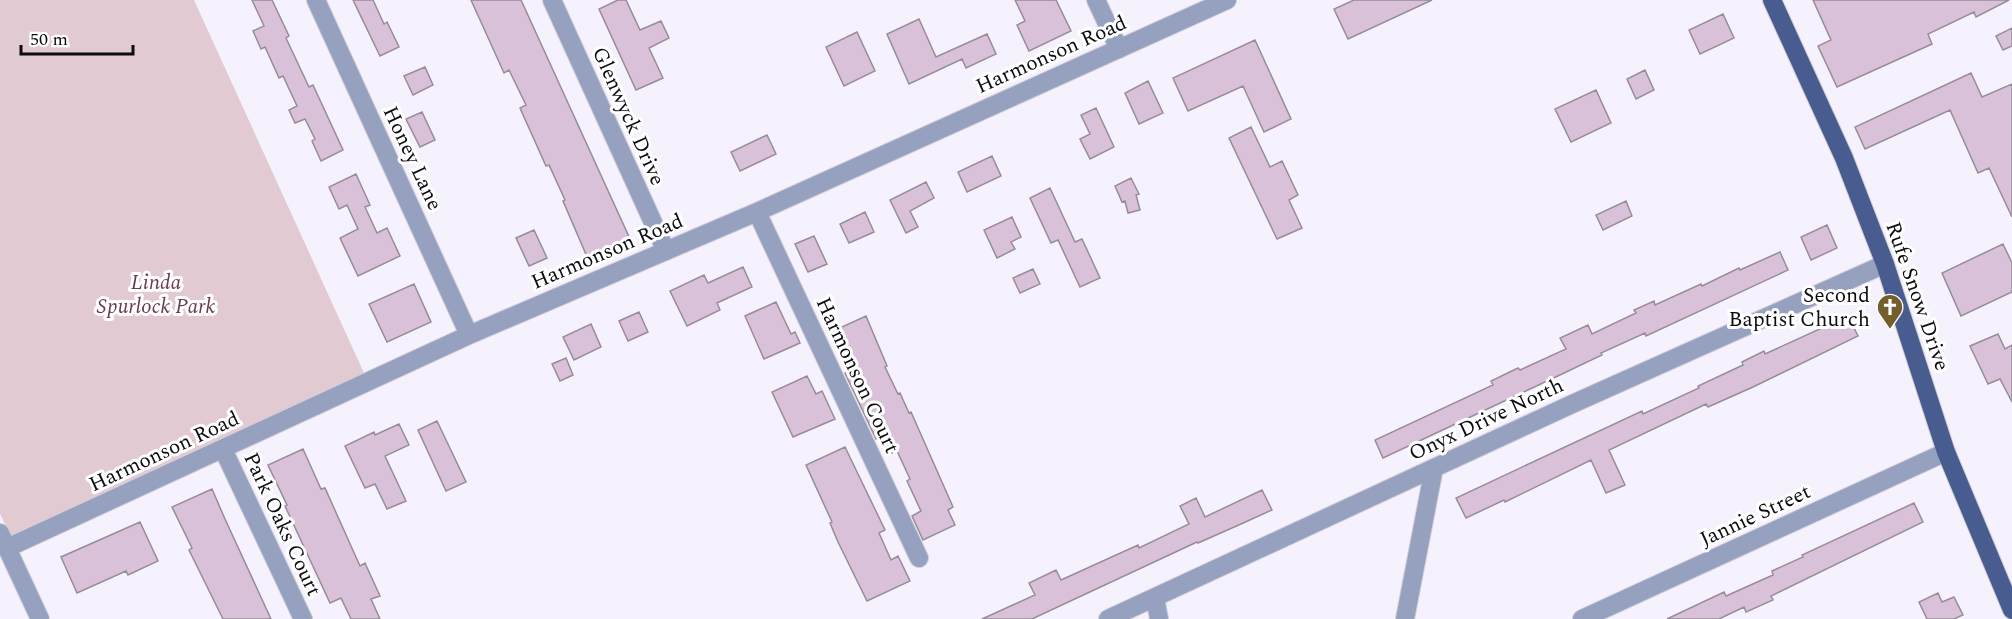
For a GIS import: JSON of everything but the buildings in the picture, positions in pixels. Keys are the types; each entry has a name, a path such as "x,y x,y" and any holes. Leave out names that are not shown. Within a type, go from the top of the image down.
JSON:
{"main road":[{"name":"Rufe Snow Drive","path":"1772,0 1844,158 1885,264 1946,452 2012,610"}],"street":[{"name":"Honey Lane","path":"316,0 469,335"},
{"name":"Glenwyck Drive","path":"552,0 666,250"},
{"path":"1096,0 1119,49"},
{"name":"Harmonson Road","path":"4,540 222,449 469,335 757,212 1227,0"},
{"name":"Harmonson Court","path":"757,212 919,558"},
{"name":"Onyx Drive North","path":"1108,619 1434,468 1885,264"},
{"name":"Park Oaks Court","path":"222,449 303,619"},
{"name":"Jannie Street","path":"1582,619 1946,452"},
{"path":"1405,619 1434,468"},
{"path":"4,540 40,619"},
{"path":"1155,597 1159,619"}],"green space":[{"name":"Linda Spurlock Park","path":"0,0 194,0 364,373 11,536 0,514"}],"place":[{"name":"Second Baptist Church","path":"1890,330"}]}
